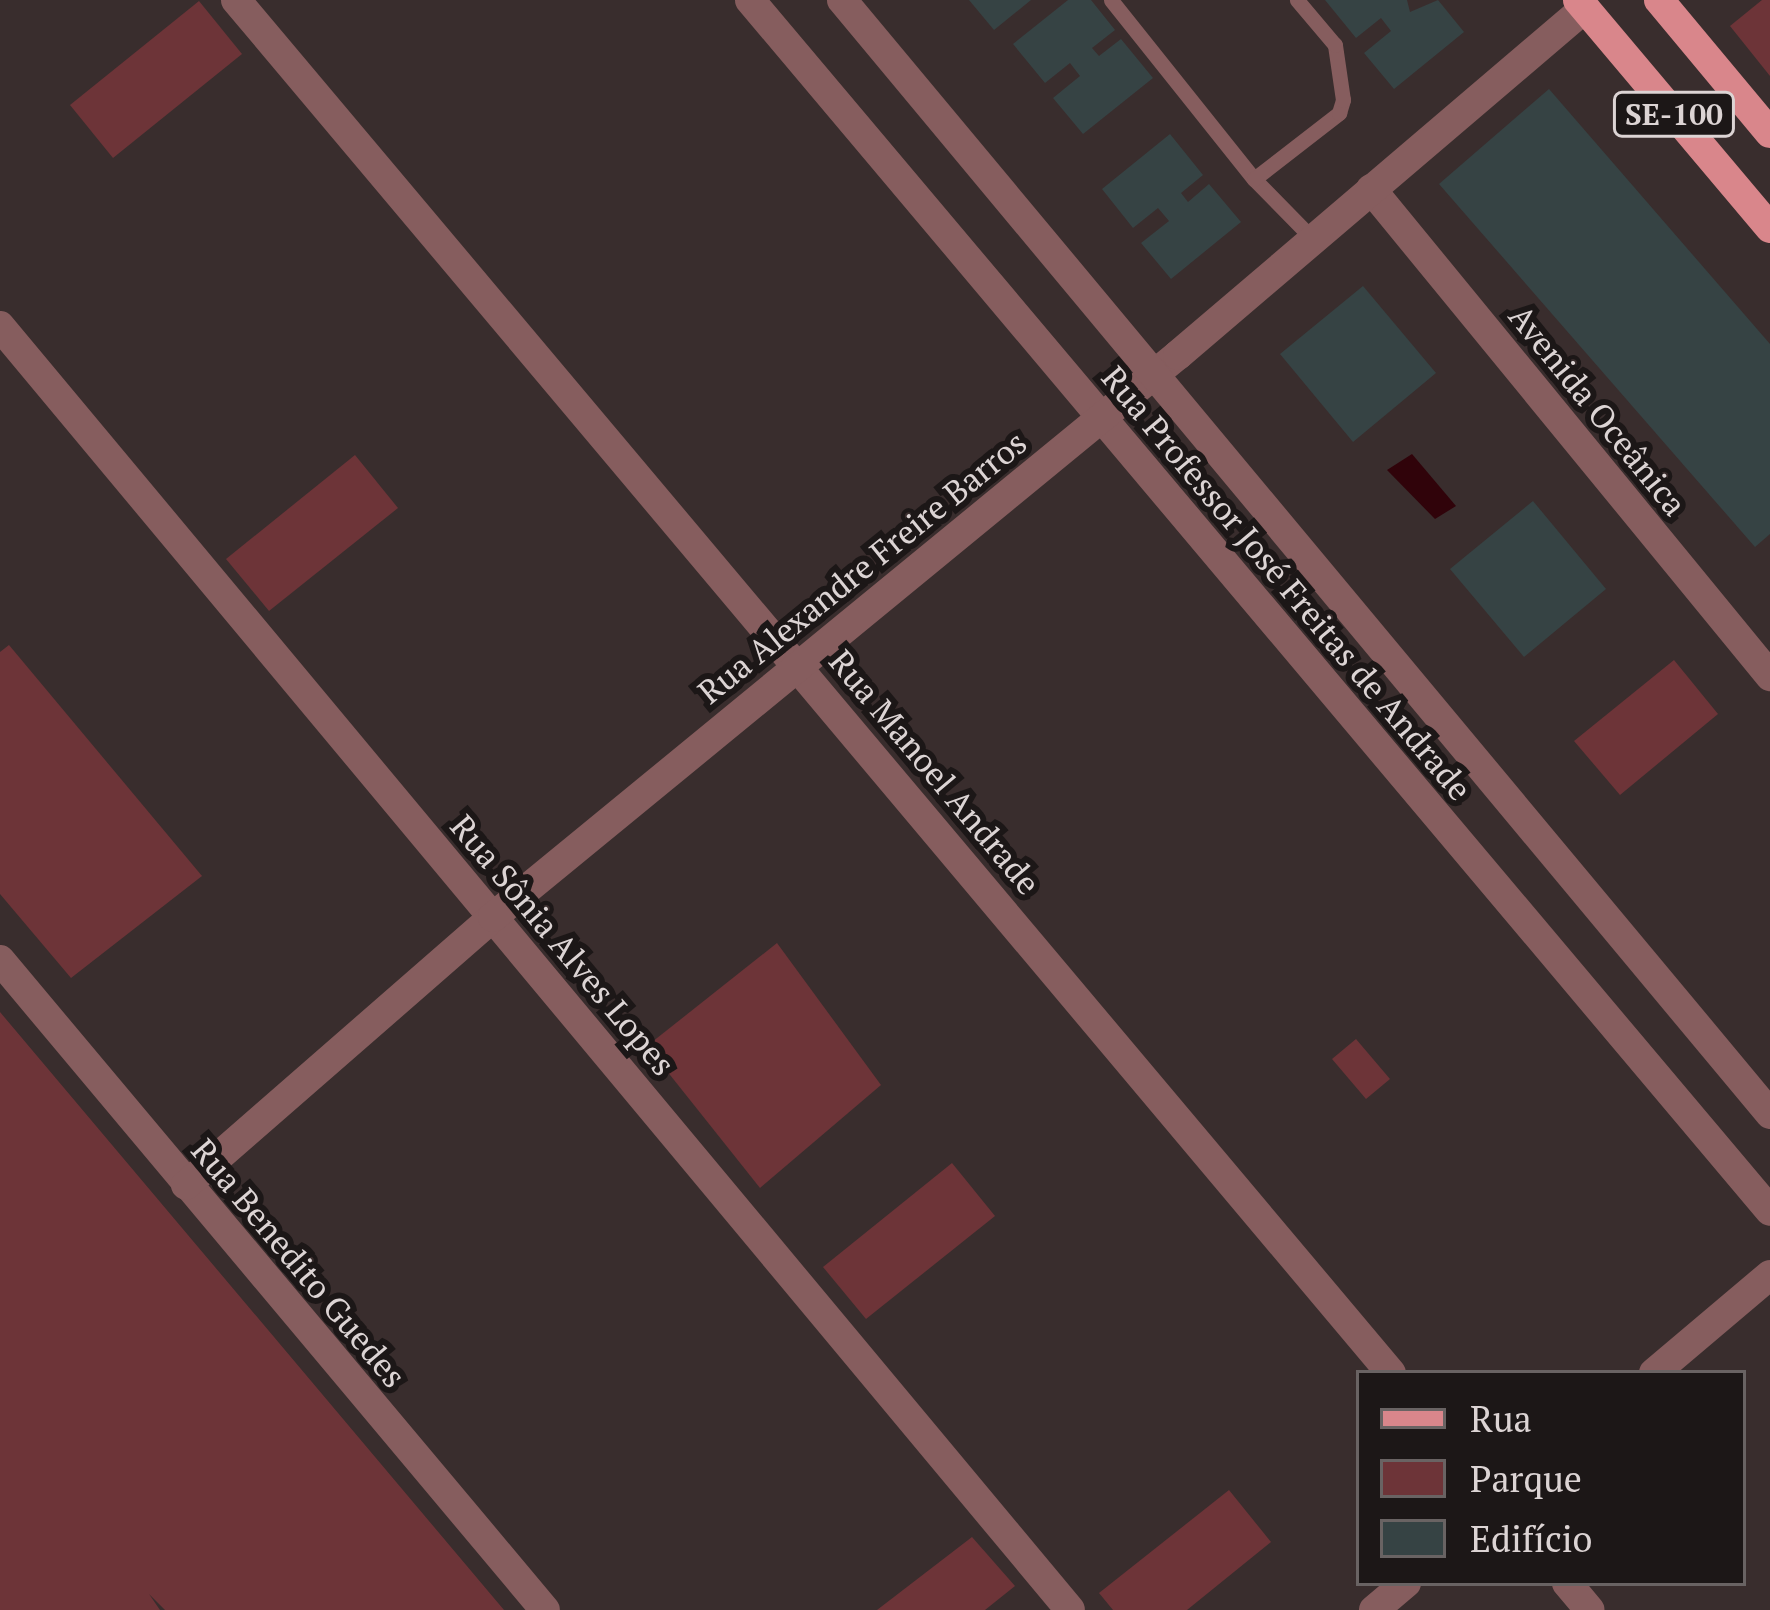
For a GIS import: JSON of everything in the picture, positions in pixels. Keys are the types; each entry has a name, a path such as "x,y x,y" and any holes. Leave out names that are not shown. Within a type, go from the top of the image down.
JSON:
{"main road":[{"name":"SE-100","path":"1659,0 1770,133"},
{"name":"SE-100","path":"1582,4 1770,228"}],"street":[{"name":"Rua Manoel Andrade","path":"236,0 1388,1370"},
{"name":"Rua Professor José Freitas de Andrade","path":"750,0 1770,1211"},
{"name":"Rua Professor José Freitas de Andrade","path":"842,0 1770,1114"},
{"name":"Rua Alexandre Freire Barros","path":"186,1184 493,917 1101,418 1582,4"},
{"name":"Avenida Oceânica","path":"1371,189 1770,676"},
{"name":"Rua Sônia Alves Lopes","path":"0,326 1070,1610"},
{"name":"Rua Benedito Guedes","path":"0,961 544,1610"},
{"path":"1658,1370 1770,1275"},
{"path":"1374,1610 1402,1586"},
{"path":"1569,1586 1589,1610"}],"lane":[{"path":"1111,0 1254,179 1313,238"},
{"path":"1254,179 1339,113 1343,100 1335,45 1298,0"}],"green space":[{"path":"1762,0 1770,0 1770,76 1730,26"},
{"path":"199,1 242,54 113,158 70,105"},
{"path":"355,455 398,508 269,611 226,559"},
{"path":"9,645 202,876 71,978 0,894 0,652"},
{"path":"1674,660 1718,714 1620,795 1574,741"},
{"path":"777,943 881,1085 760,1188 647,1046"},
{"path":"0,1012 504,1610 165,1610 149,1594 160,1610 0,1610"},
{"path":"1356,1039 1390,1079 1366,1099 1332,1059"},
{"path":"952,1163 995,1216 866,1319 823,1267"},
{"path":"1229,1490 1271,1542 1187,1610 1113,1610 1099,1593"},
{"path":"972,1537 1015,1586 985,1610 877,1610"}],"shaded area":[{"path":"1412,454 1456,506 1435,519 1387,470"}],"building":[{"path":"969,0 1031,0 994,30"},
{"path":"1068,0 1091,0 1115,30 1092,48 1099,56 1121,39 1153,78 1083,134 1053,98 1080,76 1070,63 1045,83 1013,44"},
{"path":"1325,0 1407,0 1410,12 1438,0 1464,32 1394,89 1364,53 1391,31 1381,18 1356,38"},
{"path":"1549,89 1770,344 1770,534 1755,547 1439,184"},
{"path":"1170,134 1203,175 1181,193 1188,202 1209,184 1241,222 1171,279 1141,243 1169,221 1158,208 1133,228 1102,189"},
{"path":"1363,286 1436,373 1353,442 1280,354"},
{"path":"1533,501 1606,589 1524,657 1450,569"}]}
